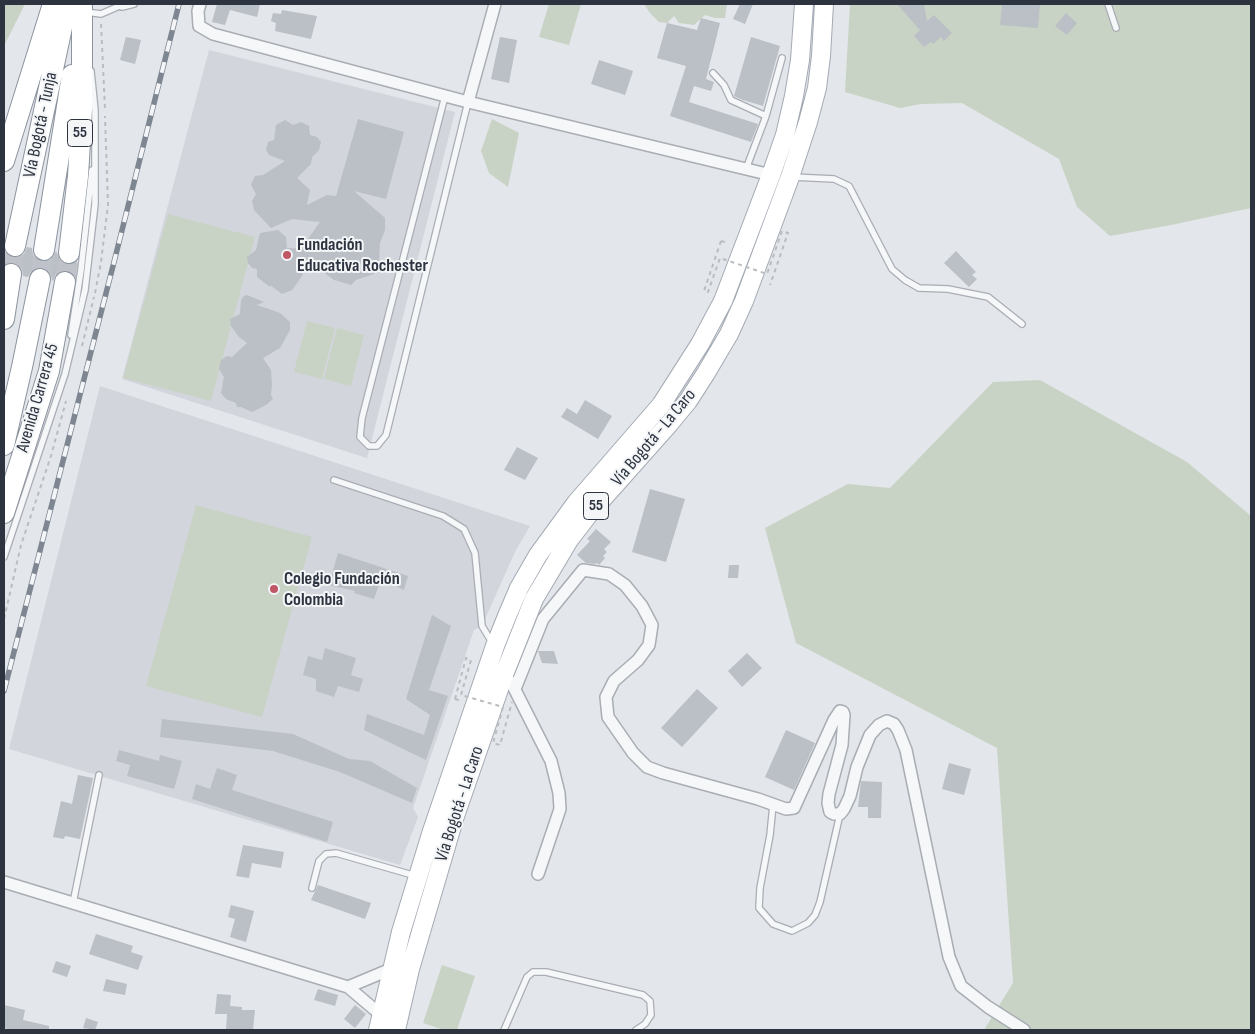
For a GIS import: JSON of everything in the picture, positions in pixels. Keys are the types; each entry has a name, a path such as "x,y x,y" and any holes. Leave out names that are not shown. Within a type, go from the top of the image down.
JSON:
{"highway":[{"name":"Vía Bogotá - Tunja","path":"4,160 53,4"},
{"name":"Vía Bogotá - Tunja","path":"15,246 77,6"},
{"name":"Vía Bogotá - Tunja","path":"44,250 77,6"},
{"name":"Vía Bogotá - Tunja","path":"69,253 78,176 82,109 77,6"},
{"path":"4,319 11,274"},
{"name":"Avenida Carrera 45","path":"4,445 40,279"},
{"name":"Avenida Carrera 45","path":"4,513 49,371 65,282"}],"main road":[{"name":"Vía Bogotá - La Caro","path":"379,1023 391,969 432,831 495,646 519,588 538,554 576,503 662,405 700,344 730,284 785,135 794,96 802,39 804,4"},
{"name":"Vía Bogotá - La Caro","path":"396,1030 410,969 440,865 479,743 534,599 569,540 589,514 688,401 729,334 753,280 801,147 816,88 821,56 824,4"}],"street":[{"path":"200,4 198,11 199,26 213,34 468,102 771,175"},
{"path":"468,102 495,4"},
{"path":"515,689 543,619 583,570 609,574 625,585 634,594 652,625 649,645 638,660 614,681 606,697 608,717 633,753 647,767 786,809 794,808 834,720 840,711 844,715 842,745 828,803 830,812 840,814 850,796 857,767 870,735 879,725 887,721 894,724 906,750 949,958 961,986 988,1007 1024,1030"},
{"path":"505,672 551,761 559,793 560,809 538,874"},
{"path":"4,882 348,987 379,1023"},
{"path":"348,987 391,969"}],"lane":[{"path":"108,10 115,4"},
{"path":"77,6 101,14 124,4"},
{"path":"108,10 134,4"},
{"path":"1108,4 1116,28"},
{"path":"77,6 89,56"},
{"path":"746,169 766,116 782,58"},
{"path":"4,557 65,374 89,271 95,204 96,138 90,64"},
{"path":"713,74 724,85 731,100 766,116"},
{"path":"445,96 362,418 360,436 369,446 378,446 386,435 468,102"},
{"path":"790,177 834,178 849,186 892,269 905,280 920,288 948,288 988,296 1022,324"},
{"path":"334,480 443,516 464,529 475,552 482,626 495,646"},
{"path":"73,903 99,775"},
{"path":"773,805 770,835 760,888 760,908 773,924 792,931 808,923 815,915 820,902 840,814"},
{"path":"312,888 319,861 326,854 336,853 419,877"},
{"path":"504,1030 528,978 533,972 546,972 643,995 650,1001 651,1015 645,1024 636,1030"}],"path":[{"path":"721,241 704,291 708,292 720,258 767,274 782,231 788,233 770,285"},
{"path":"455,698 466,658 471,660 461,695 503,707 493,743 500,745 512,702"}],"shaded area":[{"name":"Fundación Educativa Rochester","path":"209,50 455,112 367,458 122,379"},
{"name":"Colegio Fundación Colombia","path":"100,386 530,526 515,552 482,626 474,630 413,808 418,817 400,865 9,749"}],"green space":[{"path":"4,4 25,4 4,46"},
{"path":"549,4 581,4 569,45 539,37"},
{"path":"644,4 727,4 725,18 705,15 694,25 679,23 674,16 667,23 659,22"},
{"path":"850,4 1251,4 1251,208 1110,236 1077,207 1059,159 962,103 921,104 900,108 845,92"},
{"path":"492,119 519,133 508,187 489,173 481,151"},
{"path":"168,214 255,237 211,401 123,378"},
{"path":"307,321 335,328 322,379 294,372"},
{"path":"337,328 364,335 351,386 324,379"},
{"path":"1040,380 1187,462 1251,516 1251,1030 984,1030 1013,983 997,748 796,643 765,528 848,484 890,488 993,382"},
{"path":"196,505 312,537 262,717 146,686"},
{"path":"442,965 475,976 457,1030 444,1030 423,1023"}],"building":[{"path":"217,4 260,4 257,17 230,10 225,25 212,22"},
{"path":"740,4 753,4 745,24 733,19"},
{"path":"897,4 924,4 927,21 934,15 952,33 944,41 941,37 933,44 931,42 924,47 914,36 920,30"},
{"path":"1002,4 1040,4 1038,28 1000,25"},
{"path":"282,10 317,16 311,39 275,31 276,23 271,21 273,13 281,14"},
{"path":"1066,13 1077,23 1067,35 1055,26"},
{"path":"701,18 720,23 706,79 714,82 711,91 694,86 689,102 758,124 751,142 670,116 686,66 657,58 667,23 697,30"},
{"path":"126,37 141,40 135,64 120,60"},
{"path":"500,37 517,40 509,83 491,79"},
{"path":"751,37 780,46 763,106 734,96"},
{"path":"599,60 633,71 625,95 591,84"},
{"path":"358,119 404,132 386,199 354,191 385,218 385,230 380,243 379,261 374,274 356,280 351,285 334,280 308,261 302,276 292,290 282,294 257,277 257,269 252,268 248,263 247,257 256,250 260,233 278,230 286,237 287,248 307,249 308,239 320,222 292,219 271,228 254,210 252,201 256,194 251,185 255,176 263,175 285,161 269,155 266,150 268,142 274,140 276,125 285,120 293,125 301,122 309,126 310,135 317,137 321,142 319,150 312,157 311,164 297,178 310,190 307,205 327,195 336,196"},
{"path":"27,247 32,248 33,255 42,262 49,261 56,251 62,263 68,265 77,261 75,277 68,270 61,271 56,274 53,281 48,270 42,267 31,271 28,277 23,276 22,269 18,264 12,262 4,265 4,250 7,255 18,257 24,254"},
{"path":"956,251 976,272 972,275 977,279 969,287 944,263"},
{"path":"247,295 264,302 257,305 280,313 290,322 290,330 280,348 263,358 271,370 271,395 273,399 252,412 237,407 236,403 226,399 221,393 224,377 219,369 221,360 227,356 232,357 247,343 239,337 231,326 230,319 240,314 241,300"},
{"path":"585,400 612,416 598,439 561,417 567,408 577,414"},
{"path":"517,447 538,458 525,480 504,470"},
{"path":"650,489 685,499 666,562 632,552"},
{"path":"596,529 611,542 604,549 607,552 599,565 597,563 586,563 577,555 590,541 587,539"},
{"path":"338,553 408,576 404,590 381,579 374,599 354,593 355,591 329,585"},
{"path":"729,565 739,565 738,578 728,578"},
{"path":"432,615 451,626 429,690 448,696 426,760 364,730 367,714 424,735 430,715 406,699"},
{"path":"325,648 356,658 351,675 363,679 359,692 338,686 334,697 316,691 316,679 303,675 308,656 322,660"},
{"path":"538,651 554,651 558,664 542,663"},
{"path":"747,653 762,668 742,687 728,671"},
{"path":"697,689 718,708 682,747 661,728"},
{"path":"162,719 293,734 349,759 370,761 417,788 412,803 340,772 273,751 160,737"},
{"path":"786,730 815,743 794,790 765,777"},
{"path":"119,750 159,761 160,755 182,761 174,789 127,776 130,765 116,761"},
{"path":"949,763 971,769 964,795 942,789"},
{"path":"217,768 237,775 232,790 333,822 327,842 192,799 196,784 210,789"},
{"path":"78,775 93,778 80,839 65,836 64,839 53,837 61,801 72,804"},
{"path":"861,781 882,782 881,818 868,818 868,807 858,807"},
{"path":"243,845 284,852 281,868 252,863 249,878 236,876"},
{"path":"318,885 371,903 365,919 311,900"},
{"path":"231,905 254,911 246,942 230,937 235,919 228,917"},
{"path":"96,934 133,946 131,952 143,956 138,970 89,954"},
{"path":"56,961 71,966 67,977 52,972"},
{"path":"106,979 127,984 125,995 103,991"},
{"path":"318,989 338,995 335,1006 314,1000"},
{"path":"217,994 231,995 230,1006 242,1007 242,1010 255,1010 253,1030 226,1030 227,1014 215,1014"},
{"path":"4,1005 25,1010 23,1020 49,1026 49,1030 12,1030 4,1028"},
{"path":"355,1005 366,1014 355,1028 344,1019"},
{"path":"86,1018 98,1022 95,1030 83,1028"}],"tunnel":[{"path":"11,274 15,246"},
{"path":"40,279 44,250"},
{"path":"65,282 69,253"}],"railway":[{"path":"4,691 179,4"}],"place":[{"name":"Fundación Educativa Rochester","path":"287,255"},
{"name":"Colegio Fundación Colombia","path":"274,589"}]}
